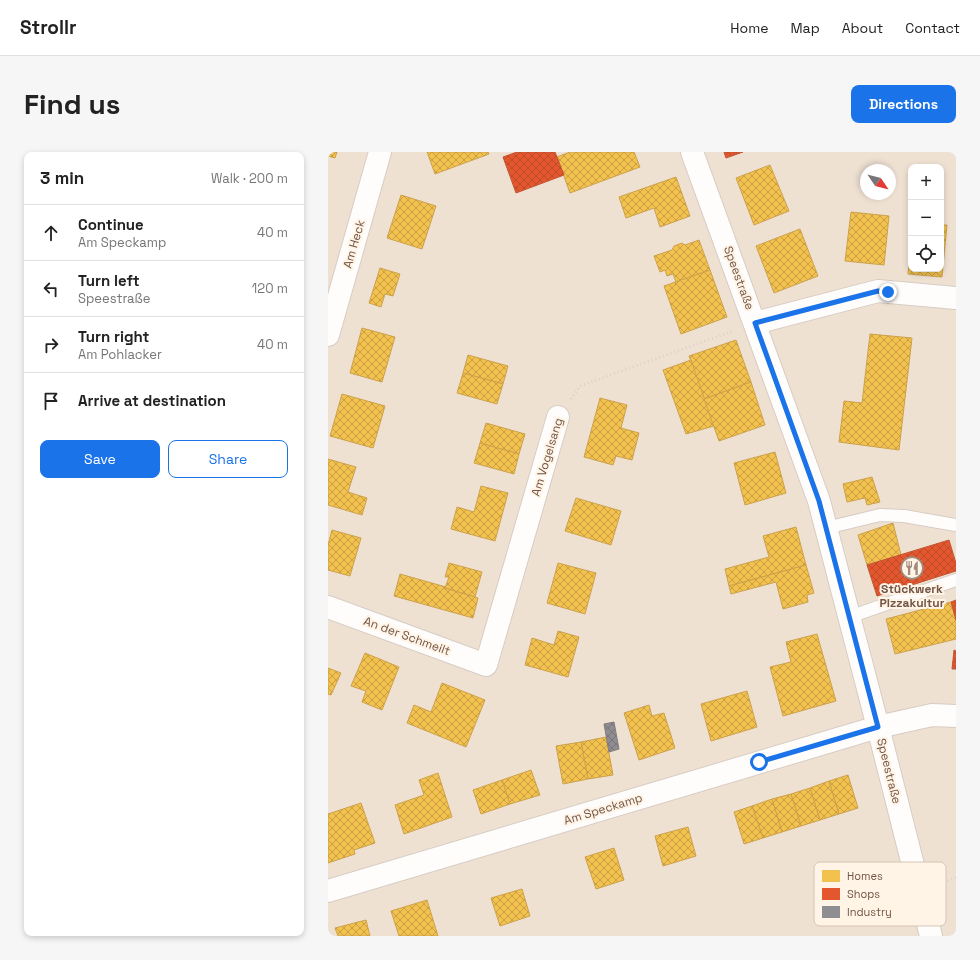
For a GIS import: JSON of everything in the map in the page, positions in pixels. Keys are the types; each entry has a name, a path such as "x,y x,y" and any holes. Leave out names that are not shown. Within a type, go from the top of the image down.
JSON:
{"street":[{"name":"Am Heck","path":"328,335 380,152"},
{"name":"Speestraße","path":"692,152 755,323 812,483 826,528 912,862"},
{"path":"755,323 878,291 956,298"},
{"name":"Am Vogelsang","path":"486,665 558,417"},
{"name":"An der Schmeilt","path":"328,607 486,665"},
{"name":"Am Speckamp","path":"328,891 878,727 932,715 956,716"},
{"name":"Speestraße","path":"928,926 931,936"}],"lane":[{"path":"826,528 880,515 904,516 956,525"},
{"path":"849,617 956,580"}],"path":[{"name":"Am Vogelsang","path":"558,417 580,386 755,323"}],"shaded area":[{"path":"328,152 956,152 956,936 328,936"}],"building: Homes":[{"path":"328,152 337,152 335,158 328,156"},
{"path":"427,152 488,152 489,154 435,174"},
{"path":"570,152 634,152 640,167 570,193 557,157"},
{"path":"770,165 789,211 754,225 736,178"},
{"path":"676,177 690,216 660,227 654,208 626,218 619,197"},
{"path":"401,195 436,206 422,249 387,238"},
{"path":"851,212 889,216 884,265 845,261"},
{"path":"944,225 947,225 944,256"},
{"path":"800,229 818,276 774,293 756,246"},
{"path":"699,240 710,270 671,284 676,282 673,274 667,276 665,270 660,272 654,256 672,250 674,246 682,243 685,245"},
{"path":"380,268 400,274 393,296 385,294 381,307 369,303"},
{"path":"710,270 727,317 681,334 664,286"},
{"path":"908,272 942,272 942,277 908,274"},
{"path":"362,328 395,337 382,382 350,373"},
{"path":"870,334 912,338 899,450 839,442 844,401 862,403"},
{"path":"736,340 751,382 704,399 689,356"},
{"path":"468,355 508,366 503,384 463,373"},
{"path":"691,360 714,426 686,434 663,370"},
{"path":"463,373 503,384 497,404 457,393"},
{"path":"751,382 765,425 719,441 704,399"},
{"path":"342,394 385,406 373,448 330,436"},
{"path":"600,398 627,405 621,428 639,433 632,460 616,456 613,465 584,457"},
{"path":"486,423 525,434 519,454 480,443"},
{"path":"480,443 519,454 514,474 474,463"},
{"path":"775,452 786,493 745,505 734,463"},
{"path":"328,459 356,467 348,492 367,498 362,515 328,505"},
{"path":"872,477 880,502 867,505 865,498 847,502 843,484"},
{"path":"481,486 508,493 495,541 451,529 457,507 474,512"},
{"path":"576,498 621,511 611,545 565,531"},
{"path":"893,523 901,555 867,565 858,535"},
{"path":"796,527 806,565 729,586 725,569 769,557 763,536"},
{"path":"332,530 361,538 350,576 328,570 328,545"},
{"path":"449,563 482,572 475,597 445,588 449,577 445,577"},
{"path":"558,563 596,573 585,614 547,603"},
{"path":"806,565 814,593 807,595 808,602 783,609 776,582 731,594 729,586"},
{"path":"400,574 478,598 473,618 394,596"},
{"path":"951,602 956,620 956,639 895,654 886,619"},
{"path":"558,631 579,637 568,677 525,665 532,638 554,645"},
{"path":"817,634 836,701 783,716 770,667 791,662 786,642"},
{"path":"365,653 399,667 382,710 362,702 366,691 351,686"},
{"path":"328,668 341,673 331,695 328,694"},
{"path":"442,683 485,700 466,747 407,723 414,705 431,712"},
{"path":"747,691 757,727 711,741 701,704"},
{"path":"649,705 652,716 664,713 675,748 639,760 624,713"},
{"path":"606,737 613,775 588,779 581,742"},
{"path":"581,742 588,779 563,784 556,746"},
{"path":"531,770 540,795 510,804 502,780"},
{"path":"438,773 452,817 404,834 395,805 424,795 419,780"},
{"path":"848,775 858,808 839,814 829,781"},
{"path":"502,780 510,804 481,814 473,790"},
{"path":"829,781 839,814 820,820 810,788"},
{"path":"810,788 820,820 801,826 791,794"},
{"path":"791,794 801,826 782,832 772,799"},
{"path":"772,799 782,832 763,838 752,806"},
{"path":"361,803 375,843 354,850 355,854 328,863 328,814"},
{"path":"752,806 763,838 744,844 734,812"},
{"path":"688,827 696,856 663,866 655,836"},
{"path":"614,848 624,880 596,889 585,857"},
{"path":"522,889 530,916 500,926 491,898"},
{"path":"427,900 438,936 399,936 391,911"},
{"path":"366,920 370,936 338,936 335,928"}],"building: Shops":[{"path":"517,152 555,152 564,175 516,193 503,157"},
{"path":"724,152 743,152 726,158"},
{"name":"Stückwerk Pizzakultur","path":"949,540 956,563 956,571 877,596 867,565"},
{"path":"956,600 956,620 951,602"},
{"path":"954,650 956,651 956,669 952,669"}],"building: Industry":[{"path":"614,722 619,749 609,752 604,724"}],"place":[{"name":"Stückwerk Pizzakultur","path":"912,568"}],"route":[{"path":"759,762 878,727 819,501 755,323 878,291 888,292"}]}
